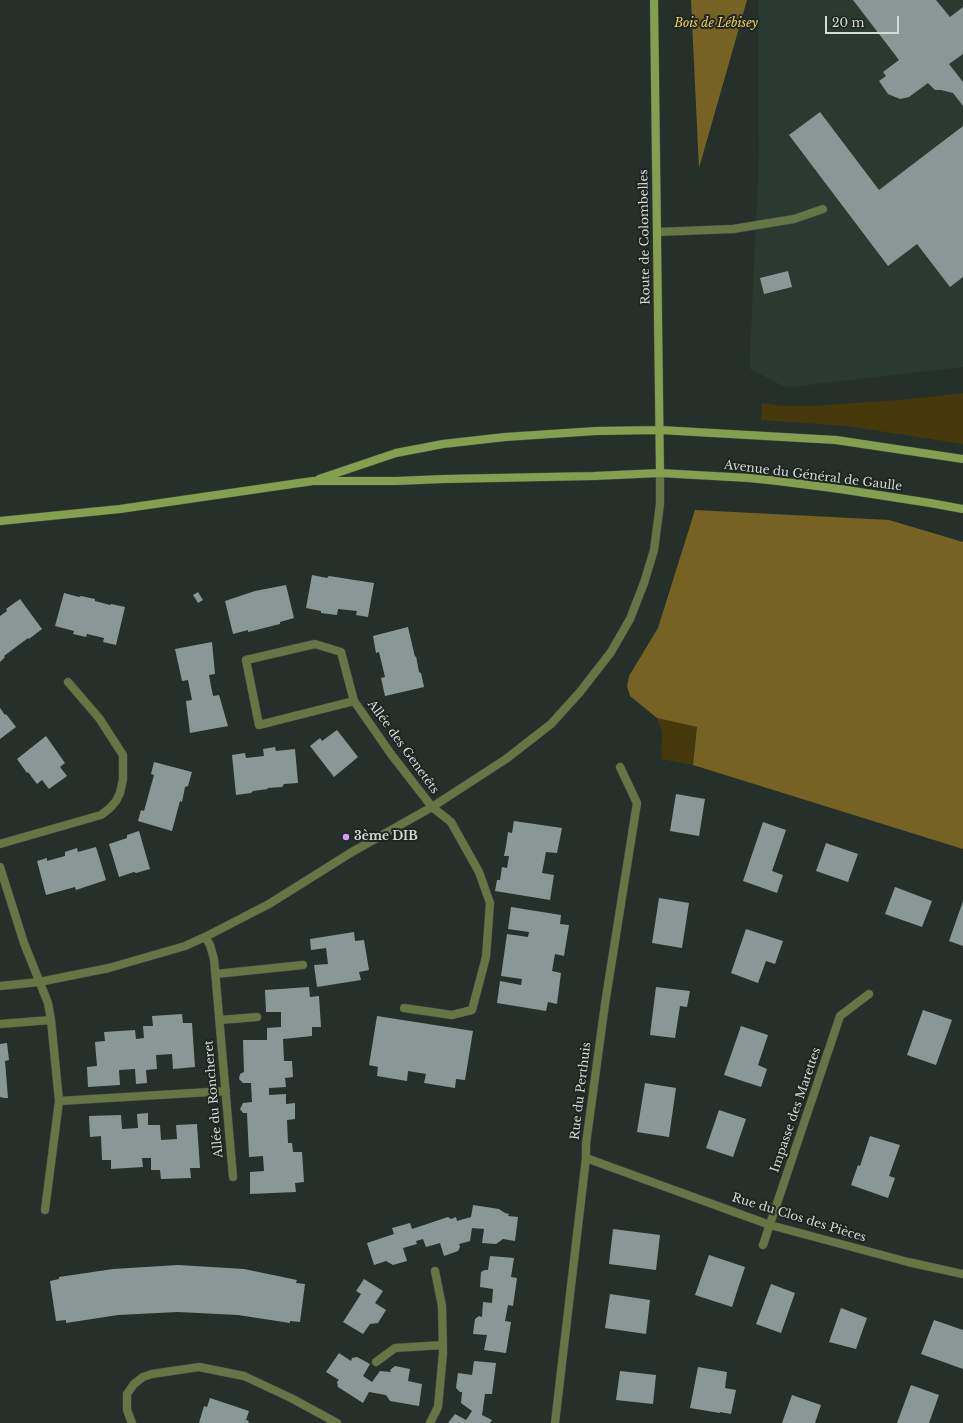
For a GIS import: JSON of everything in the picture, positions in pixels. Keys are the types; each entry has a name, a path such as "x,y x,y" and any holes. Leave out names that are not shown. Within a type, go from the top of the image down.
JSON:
{"main road":[{"name":"Route de Colombelles","path":"654,0 660,473"},
{"path":"0,521 120,509 313,481 396,453 443,444 505,437 589,431 660,430 836,440 963,459"},
{"name":"Avenue du Général de Gaulle","path":"313,481 396,482 444,479 660,473 778,481 847,490 963,509"}],"street":[{"path":"657,232 733,229 794,219 823,209"},
{"path":"0,986 39,982 109,968 185,946 269,904 334,865 352,852 432,807 506,759 551,724 580,692 611,652 630,619 638,602 654,550 660,504 660,473"},
{"name":"Allée des Genetêts","path":"354,701 259,725 246,660 315,644 341,652 354,701 391,754 432,807 451,822 480,872 490,903 486,957 472,1010 452,1015 404,1008"},
{"path":"0,844 101,815 110,808 118,797 123,779 123,754 100,718 68,682"},
{"name":"Rue du Perthuis","path":"555,1423 586,1158 586,1144 605,1004 637,803 620,767"},
{"path":"0,868 24,943 48,1003 51,1020 59,1101 45,1210"},
{"name":"Allée du Roncheret","path":"205,937 210,945 216,974 232,1177"},
{"path":"216,974 303,965"},
{"name":"Impasse des Marettes","path":"763,1245 840,1016 869,994"},
{"path":"220,1020 257,1017"},
{"path":"0,1024 51,1020"},
{"path":"59,1101 226,1091"},
{"name":"Rue du Clos des Pièces","path":"586,1158 770,1225 908,1262 963,1274"},
{"path":"430,1423 438,1407 443,1345 442,1306 435,1271"},
{"path":"376,1362 396,1348 443,1345"},
{"path":"132,1423 127,1410 127,1394 134,1384 143,1377 152,1374 199,1367 244,1376 291,1398 337,1423"}],"shaded area":[{"path":"758,0 963,0 963,367 790,387 783,386 750,369 759,160"},
{"path":"963,393 963,444 846,426 761,420 762,403 784,406 813,406 911,399"},
{"path":"657,718 697,727 693,765 661,759 662,732"}],"green space":[{"name":"Bois de Lébisey","path":"691,0 747,0 699,168"},
{"path":"695,510 889,520 963,542 963,849 693,765 697,727 657,718 630,696 627,686 629,676 658,628"}],"building":[{"path":"853,0 936,0 950,17 963,7 963,54 949,64 963,82 963,106 953,93 935,90 928,83 909,97 900,99 888,94 879,81 886,76 883,72 899,60"},
{"path":"820,112 879,190 963,126 963,277 950,287 917,244 888,266 789,135"},
{"path":"788,271 792,287 764,294 760,278"},
{"path":"312,575 374,583 368,617 356,615 357,611 338,609 337,615 321,613 321,611 306,608"},
{"path":"286,585 294,618 280,622 280,624 233,634 225,601 255,591"},
{"path":"198,592 203,600 198,603 193,595"},
{"path":"64,593 95,599 95,601 110,605 125,607 116,645 103,642 104,638 87,634 86,637 73,634 74,631 55,626"},
{"path":"20,599 42,629 4,656 5,657 0,662 0,616 7,611 6,609"},
{"path":"408,627 424,687 385,696 381,678 385,677 379,652 376,653 373,636"},
{"path":"212,642 215,674 209,675 211,686 213,696 219,695 228,726 190,733 186,701 192,700 188,680 182,681 175,649"},
{"path":"0,708 16,727 0,739"},
{"path":"337,730 358,757 334,777 310,746 320,738 322,741"},
{"path":"46,736 65,763 60,767 67,776 49,789 42,780 37,784 17,759"},
{"path":"275,747 276,751 295,749 298,783 284,784 282,787 267,788 268,789 236,795 232,755 245,753 246,758 264,756 263,749"},
{"path":"154,762 192,772 188,786 185,787 182,802 180,801 172,831 138,821 141,810 144,811 154,775 151,774"},
{"path":"676,794 705,799 699,836 670,831"},
{"path":"514,821 562,828 557,853 546,852 542,873 554,875 550,900 495,891 497,880 500,880 502,867 507,868 509,856 504,856 508,832 512,833"},
{"path":"763,822 786,830 772,871 783,875 777,893 743,881"},
{"path":"139,831 150,869 119,877 109,844 127,838 127,835"},
{"path":"826,843 858,854 848,882 816,871"},
{"path":"96,847 106,880 76,890 75,887 46,895 37,861 47,858 47,861 65,856 65,852 77,848 78,852"},
{"path":"895,887 932,901 922,927 885,914"},
{"path":"659,898 689,903 682,948 652,943"},
{"path":"963,901 963,946 949,941"},
{"path":"511,907 561,915 560,924 569,925 564,956 555,954 552,971 561,973 557,1004 548,1002 546,1011 497,1003 500,981 521,985 522,979 501,976 507,934 528,937 529,932 508,929"},
{"path":"746,929 783,941 775,964 766,961 758,983 731,973"},
{"path":"354,932 355,941 364,940 369,970 359,972 361,980 317,987 314,965 328,964 326,948 311,950 310,939"},
{"path":"309,987 310,997 319,996 321,1027 312,1027 312,1036 283,1039 284,1061 292,1061 293,1077 285,1078 286,1087 269,1088 269,1095 286,1094 286,1104 295,1103 295,1119 287,1120 288,1143 292,1143 293,1152 302,1152 304,1182 295,1183 296,1192 250,1194 250,1172 264,1171 263,1156 249,1157 247,1113 243,1113 240,1109 243,1103 252,1102 251,1083 243,1083 239,1079 240,1074 244,1072 243,1040 267,1040 267,1028 281,1027 281,1012 266,1012 265,990"},
{"path":"656,987 690,991 687,1007 680,1006 675,1038 650,1035"},
{"path":"923,1010 952,1020 936,1065 907,1055"},
{"path":"182,1014 183,1023 192,1023 195,1067 173,1069 172,1054 156,1055 157,1069 146,1070 147,1083 136,1084 135,1069 119,1070 120,1085 88,1087 87,1067 97,1066 95,1042 105,1041 104,1032 135,1030 136,1039 144,1038 143,1026 153,1026 152,1016"},
{"path":"377,1016 473,1031 465,1080 456,1079 455,1088 424,1083 426,1074 408,1071 407,1081 377,1076 378,1067 369,1065"},
{"path":"741,1026 768,1035 758,1065 767,1069 761,1087 724,1075"},
{"path":"7,1043 9,1060 5,1061 8,1098 5,1098 0,1097 0,1044"},
{"path":"645,1083 676,1088 669,1137 637,1132"},
{"path":"719,1110 746,1119 733,1157 706,1148"},
{"path":"148,1113 148,1125 160,1125 161,1140 177,1139 176,1125 197,1124 200,1168 190,1168 191,1178 161,1179 160,1170 151,1170 151,1158 142,1158 143,1167 111,1169 111,1160 102,1160 101,1136 90,1137 89,1116 121,1115 122,1129 138,1128 137,1114"},
{"path":"870,1136 900,1145 889,1176 895,1178 888,1198 851,1185 858,1165 860,1166"},
{"path":"473,1205 499,1209 509,1214 508,1216 518,1217 515,1241 503,1239 496,1244 482,1243 484,1229 472,1228 470,1241 459,1244 460,1247 458,1251 444,1256 440,1243 426,1247 423,1239 416,1241 417,1244 403,1248 407,1261 393,1265 386,1261 374,1265 367,1243 394,1234 392,1228 410,1223 412,1229 448,1217 451,1219 456,1217 457,1221 471,1217"},
{"path":"613,1229 660,1235 656,1270 609,1264"},
{"path":"709,1255 745,1267 732,1307 695,1295"},
{"path":"490,1256 514,1258 511,1277 517,1278 513,1306 508,1305 505,1321 511,1322 506,1353 484,1350 487,1335 473,1334 475,1319 479,1316 482,1317 483,1302 492,1303 493,1289 480,1287 481,1272 488,1270"},
{"path":"178,1265 244,1269 297,1280 296,1283 305,1284 300,1322 290,1321 290,1323 238,1315 178,1312 118,1315 66,1323 66,1320 56,1321 50,1281 59,1279 59,1277 113,1269"},
{"path":"364,1279 383,1291 375,1303 386,1310 378,1323 370,1324 363,1334 343,1322 361,1294 356,1291"},
{"path":"771,1284 795,1293 781,1333 756,1324"},
{"path":"610,1294 650,1300 646,1334 605,1328"},
{"path":"841,1308 867,1318 856,1349 829,1342"},
{"path":"934,1320 963,1330 963,1369 921,1354"},
{"path":"339,1353 351,1361 352,1358 357,1357 370,1364 363,1376 372,1382 380,1371 391,1372 390,1370 395,1366 410,1369 408,1381 422,1384 419,1406 390,1401 386,1395 369,1392 363,1403 338,1387 337,1382 339,1380 326,1372"},
{"path":"474,1361 496,1363 492,1394 485,1394 482,1415 492,1420 490,1423 448,1423 455,1414 466,1420 472,1411 461,1403 462,1392 456,1388 458,1373 472,1375"},
{"path":"698,1367 727,1372 725,1388 736,1390 731,1414 690,1408"},
{"path":"620,1371 656,1375 653,1404 616,1400"},
{"path":"911,1385 939,1395 929,1423 897,1423"},
{"path":"792,1395 821,1405 815,1423 782,1423"},
{"path":"210,1398 249,1411 246,1420 249,1421 248,1423 199,1423 204,1406 207,1407"}],"place":[{"name":"3ème DIB","path":"346,837"}]}
